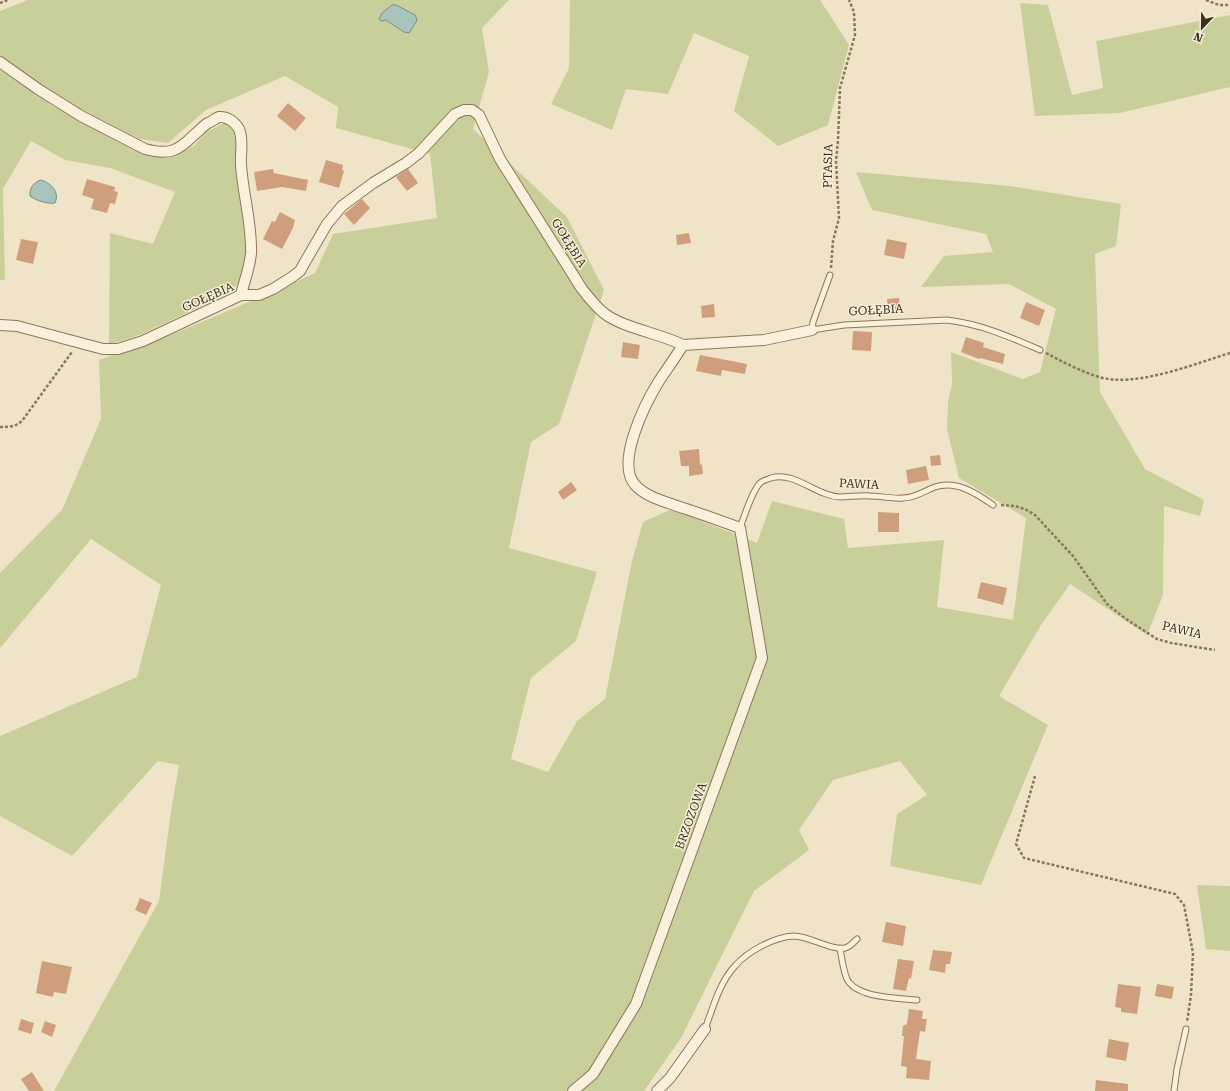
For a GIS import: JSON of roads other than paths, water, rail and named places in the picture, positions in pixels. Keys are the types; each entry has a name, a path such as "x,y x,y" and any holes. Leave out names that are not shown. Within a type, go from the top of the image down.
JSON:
{"street":[{"path":"0,62 38,89 81,116 146,149 164,153 173,151 180,148 204,126 219,117 229,119 234,122 241,136 241,167 250,229 250,255 242,295"},
{"name":"GOŁĘBIA","path":"0,325 17,326 103,349 118,348 143,341 242,295 259,294 273,289 300,271 327,224 342,206 373,183 406,163 419,153 456,114 464,110 472,110 479,114 500,159 582,289 594,304 606,315 620,322 671,340 682,346 764,340 812,330"},
{"path":"682,346 659,381 640,420 630,448 628,466 630,477 635,486 655,498 740,528"},
{"name":"BRZOZOWA","path":"573,1091 593,1074 636,1004 762,658 740,528"},
{"path":"657,1091 670,1078 705,1029"}],"lane":[{"path":"812,330 813,322 830,275"},
{"name":"GOŁĘBIA","path":"812,330 844,325 948,320 987,328 1040,350"},
{"name":"PAWIA","path":"740,528 750,501 760,483 771,478 780,477 790,478 836,497 870,496 890,499 905,498 915,496 942,485 956,485 982,497 993,505"},
{"path":"705,1029 727,976 734,966 746,955 761,946 795,936 840,948 846,948 857,939"},
{"path":"840,948 847,979 851,985 858,990 867,994 917,1000"},
{"path":"1174,1091 1177,1069 1186,1029"}],"water":[{"path":"392,5 396,5 415,15 417,19 416,22 409,33 404,32 386,20 381,21 379,19 382,13"},
{"path":"41,180 54,188 56,195 55,203 42,202 30,196 32,186"}]}
